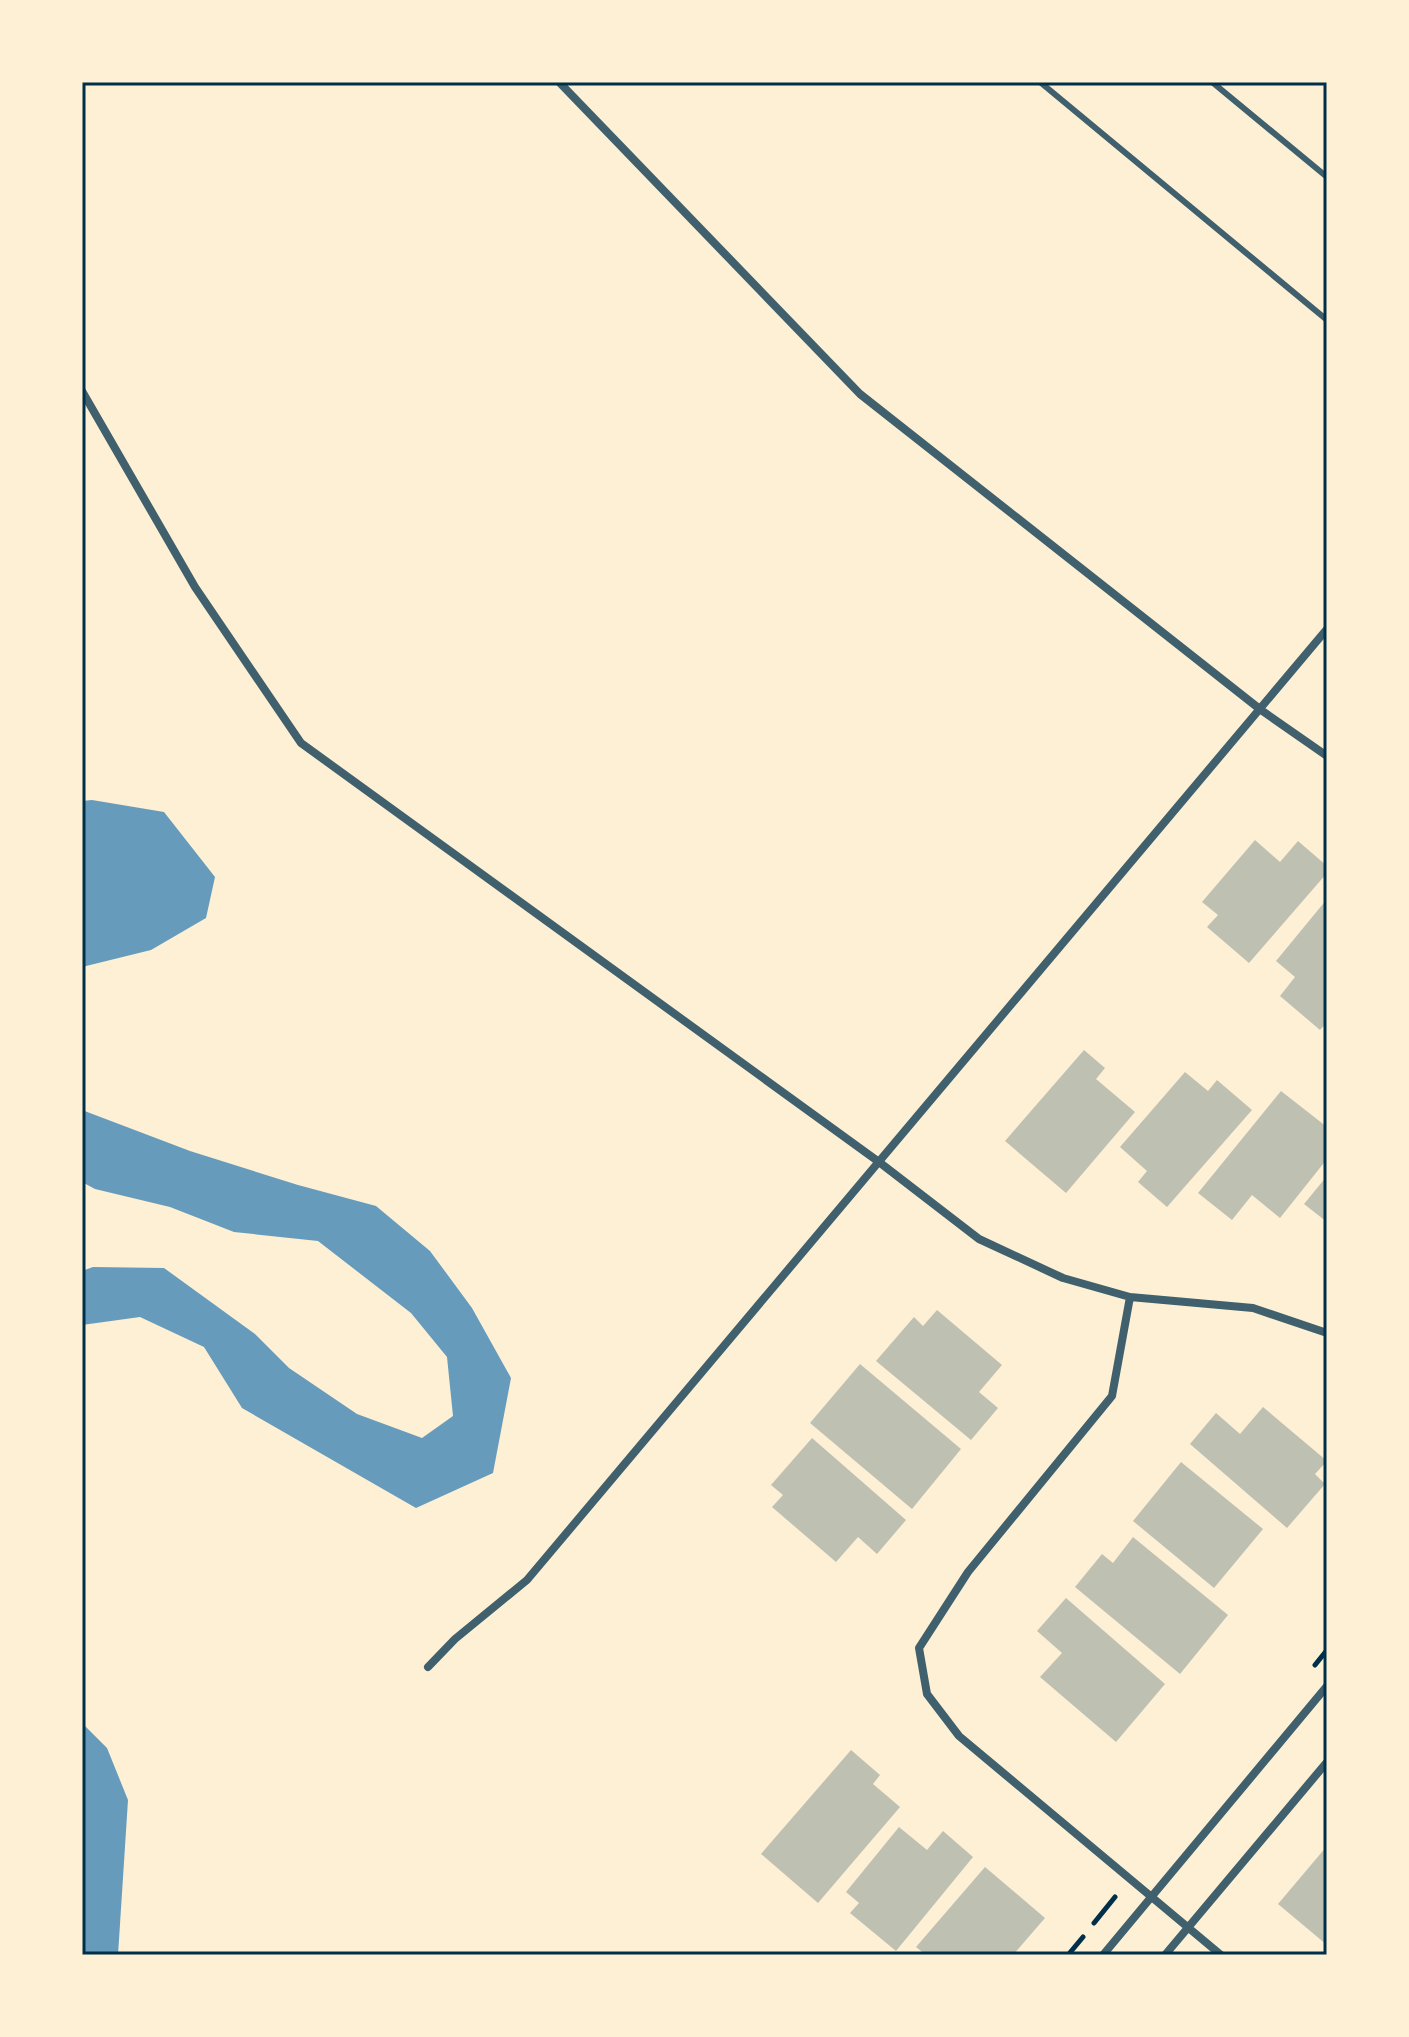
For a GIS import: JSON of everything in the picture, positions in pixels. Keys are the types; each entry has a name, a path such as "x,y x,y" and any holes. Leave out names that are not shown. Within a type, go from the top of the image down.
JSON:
{"street":[{"path":"559,82 860,394 1261,710 1327,756"},
{"path":"82,391 195,587 301,743 879,1162 979,1239 1063,1278 1130,1297 1253,1308 1327,1333"},
{"path":"428,1667 455,1639 527,1580 1327,629"},
{"path":"1130,1297 1112,1396 968,1572 919,1648 927,1694 959,1736 1221,1955"},
{"path":"1103,1955 1327,1686"},
{"path":"1165,1955 1327,1762"}],"lane":[{"path":"1040,82 1327,320"},
{"path":"1212,82 1327,177"}],"water":[{"path":"82,801 164,812 215,877 206,918 151,950 82,967"},
{"path":"82,1110 190,1151 376,1206 430,1251 472,1308 511,1378 493,1473 416,1508 242,1408 204,1347 140,1317 82,1325 82,1271 93,1267 164,1268 255,1334 289,1368 357,1414 422,1438 453,1416 447,1357 411,1313 318,1241 234,1232 170,1207 95,1189 82,1182"},
{"path":"82,1723 107,1748 128,1800 118,1955 82,1955"}],"building":[{"path":"1255,840 1280,862 1298,841 1327,866 1327,873 1249,963 1207,927 1218,915 1202,902"},
{"path":"1327,899 1327,1022 1320,1030 1280,996 1295,977 1276,961"},
{"path":"1084,1050 1105,1068 1096,1079 1135,1112 1066,1193 1005,1141"},
{"path":"1185,1072 1208,1091 1217,1080 1252,1110 1167,1207 1138,1182 1147,1171 1120,1147"},
{"path":"1281,1091 1327,1127 1327,1159 1280,1218 1252,1195 1232,1220 1198,1193"},
{"path":"1327,1176 1327,1222 1304,1204"},
{"path":"937,1310 1002,1365 979,1392 998,1408 971,1440 876,1361 914,1317 923,1326"},
{"path":"860,1364 961,1449 912,1509 810,1423"},
{"path":"1263,1407 1327,1461 1315,1474 1325,1484 1287,1528 1190,1444 1216,1413 1240,1434"},
{"path":"812,1438 906,1520 877,1554 858,1537 836,1562 772,1507 783,1495 771,1485"},
{"path":"1181,1462 1263,1529 1214,1588 1133,1521"},
{"path":"1133,1537 1228,1615 1180,1674 1075,1587 1102,1554 1113,1563"},
{"path":"1066,1598 1165,1684 1116,1742 1040,1677 1062,1653 1037,1631"},
{"path":"851,1750 880,1775 873,1784 900,1807 818,1903 761,1854"},
{"path":"899,1827 927,1850 943,1831 973,1857 896,1951 850,1913 859,1903 846,1892"},
{"path":"1327,1846 1327,1945 1278,1904"},
{"path":"985,1867 1045,1918 1013,1955 926,1955 916,1947"}]}
